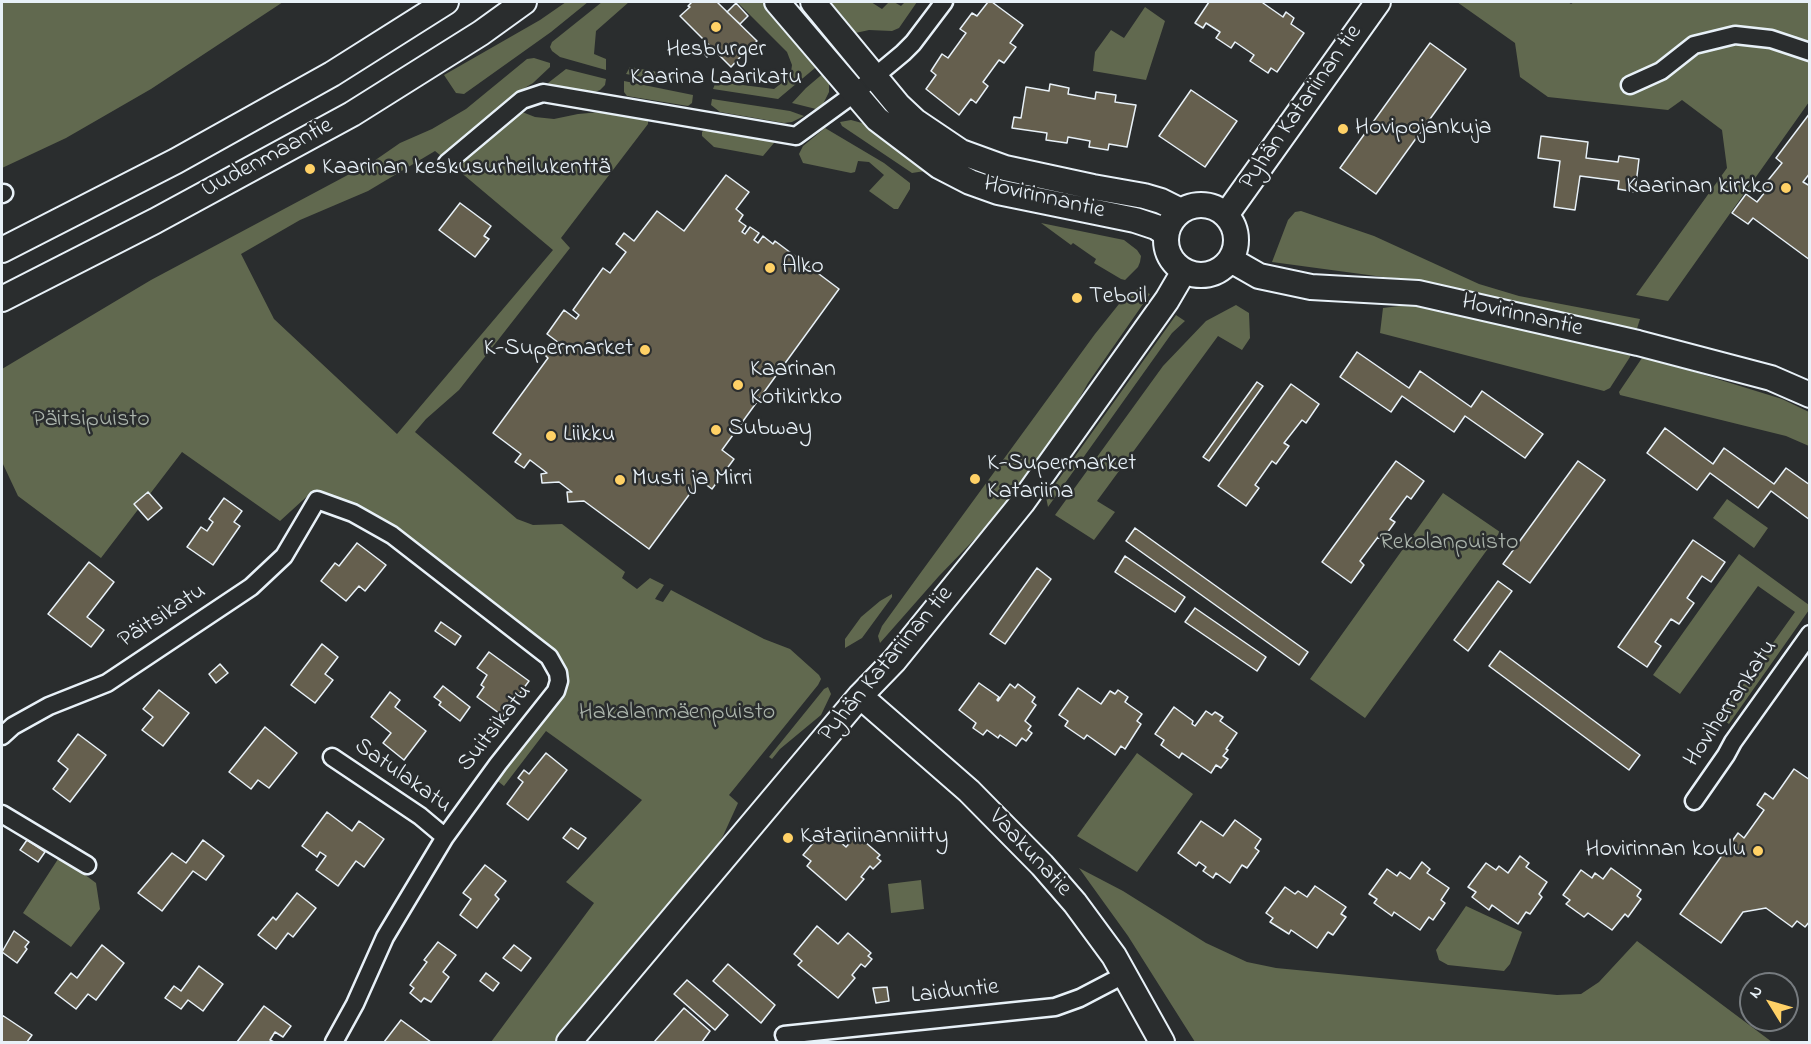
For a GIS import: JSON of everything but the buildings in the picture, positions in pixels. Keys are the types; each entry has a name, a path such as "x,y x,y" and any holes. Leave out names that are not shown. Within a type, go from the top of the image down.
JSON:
{"street":[{"name":"Uudenmaantie","path":"2,250 176,161 332,74 446,2"},
{"name":"Uudenmaantie","path":"2,299 155,221 352,114 481,33 524,2"},
{"name":"Hovirinnantie","path":"777,2 877,118 939,166 963,179 998,192 1136,219 1166,234"},
{"name":"Hovirinnantie","path":"813,2 898,105 915,121 961,152 1005,168 1144,196 1181,211"},
{"path":"447,163 522,100 543,93 796,136 855,93 914,43 944,2"},
{"name":"Pyhän Katariinan tie","path":"1226,215 1378,2"},
{"path":"1630,85 1660,71 1695,45 1735,35 1771,39 1809,52"},
{"path":"1204,205 1216,208 1226,215 1233,225 1236,249 1231,260 1222,269 1210,274 1197,275 1184,271 1173,262 1167,248 1166,234 1172,220 1181,211 1192,206 1204,205"},
{"name":"Hovirinnantie","path":"1231,260 1259,276 1311,287 1418,293 1638,343 1807,389"},
{"name":"Pyhän Katariinan tie","path":"569,1042 860,696 894,661 1022,503 1167,300 1184,271"},
{"name":"Päitsikatu","path":"2,736 13,726 40,710 107,683 251,587 267,575 284,556 317,500"},
{"name":"Suitsikatu","path":"317,500 340,507 374,523 421,556 549,657 558,672 559,681 551,700 498,764 445,837 385,937 355,1004 334,1042"},
{"name":"Hoviherrankatu","path":"1694,801 1809,634"},
{"name":"Vaakunatie","path":"860,696 969,791 1042,865 1075,903 1114,956 1162,1042"},
{"name":"Satulakatu","path":"332,758 420,816 445,837"},
{"path":"2,814 87,864"},
{"name":"Laiduntie","path":"784,1035 1055,1007 1080,998 1124,975"}],"green space":[{"path":"2,2 283,2 151,89 66,138 2,168"},
{"path":"566,2 588,2 551,32 464,94 456,93 444,75 540,20"},
{"path":"602,2 629,2 596,31 594,54 606,59 606,70 560,57 552,51 550,47 552,42"},
{"path":"737,2 770,2 821,63 778,99 713,89 719,82 774,89 787,79 791,72 792,65 787,52"},
{"path":"822,2 871,2 882,9 889,2 901,6 905,2 917,2 899,28 892,31 869,30 851,34"},
{"path":"1457,2 1568,2 1571,4 1574,2 1809,2 1809,102 1668,301 1636,295 1727,168 1722,130 1682,100 1668,110 1548,97 1520,77 1515,43"},
{"path":"1145,7 1165,21 1146,80 1093,71 1095,52 1111,30 1124,38"},
{"path":"534,58 550,63 550,67 455,146 445,159 435,151 368,191 300,220 241,254 274,319 397,434 553,250 452,165 517,110 535,117 554,119 612,111 648,118 648,124 561,238 570,248 459,390 426,419 415,432 517,519 533,525 562,524 625,572 622,578 637,589 650,578 664,585 655,599 663,602 671,590 764,639 790,649 821,679 729,795 738,803 723,836 703,867 557,1042 491,1042 594,903 566,882 642,800 546,731 504,786 495,779 566,680 390,526 371,513 337,497 314,490 280,521 182,452 101,558 18,496 2,462 2,369 151,280 374,161 400,143 432,129 466,109 527,59"},
{"path":"630,67 680,76 671,82 626,74"},
{"path":"566,69 606,79 605,85 595,92 550,86 548,83"},
{"path":"826,71 829,92 823,104 816,109 792,103 806,88"},
{"path":"624,81 693,95 692,103 688,106 627,96 624,92"},
{"path":"712,99 790,111 804,116 784,123 720,112 711,105"},
{"path":"851,120 873,126 929,165 925,171 912,173 842,126 840,122"},
{"path":"825,128 884,163 910,183 910,189 898,209 894,209 869,191 884,175 869,162 858,161 855,172 851,173 803,163 799,154 803,146"},
{"path":"705,129 773,140 774,143 763,156 714,147 702,136"},
{"path":"1301,211 1374,236 1479,284 1519,296 1640,319 1635,335 1413,281 1272,262 1288,220 1295,212"},
{"path":"1041,223 1124,240 1141,256 1138,267 1125,280 1121,279 1094,263 1096,259 1073,243 1071,245"},
{"path":"1138,289 1150,294 1088,383 1049,452 997,516 939,576 880,643 878,636 882,626 919,575 1095,334 1123,299"},
{"path":"1415,304 1630,353 1630,357 1610,388 1604,391 1380,333 1383,308"},
{"path":"1236,305 1249,313 1250,338 1242,350 1218,336 1097,501 1115,512 1094,540 1055,515 1163,366 1206,321"},
{"path":"1176,315 1185,321 1172,333 1048,507 1046,497"},
{"path":"1646,357 1782,399 1809,412 1809,446 1786,436 1620,395 1619,392 1642,358"},
{"name":"Rekolanpuisto","path":"1443,493 1500,532 1365,718 1310,679"},
{"path":"1727,499 1768,528 1754,548 1713,518"},
{"path":"1739,554 1809,605 1809,610 1729,724 1720,717 1795,612 1758,586 1680,694 1653,675"},
{"path":"892,594 862,638 845,648 845,639 861,617"},
{"path":"828,687 831,694 821,715 780,749 772,759 769,757 824,689"},
{"path":"1137,753 1193,794 1137,872 1077,836"},
{"path":"60,856 96,883 100,909 71,947 23,913"},
{"path":"1079,868 1123,891 1206,943 1247,962 1276,968 1557,995 1581,994 1599,982 1637,941 1739,1017 1739,1032 1759,1032 1772,1042 1195,1042 1128,936"},
{"path":"921,880 924,909 891,913 888,884"},
{"path":"1466,906 1522,932 1510,964 1504,971 1448,965 1439,960 1436,950"}],"place":[{"name":"Hesburger Kaarina Laarikatu","path":"716,27"},
{"name":"Hovipojankuja","path":"1343,129"},
{"name":"Kaarinan keskusurheilukenttä","path":"310,169"},
{"name":"Kaarinan kirkko","path":"1786,188"},
{"name":"Alko","path":"770,268"},
{"name":"Teboil","path":"1077,298"},
{"name":"K-Supermarket","path":"645,350"},
{"name":"Kaarinan Kotikirkko","path":"738,385"},
{"name":"Subway","path":"716,430"},
{"name":"Liikku","path":"551,436"},
{"name":"K-Supermarket Katariina","path":"975,479"},
{"name":"Musti ja Mirri","path":"620,480"},
{"name":"Katariinanniitty","path":"788,838"},
{"name":"Hovirinnan koulu","path":"1758,851"}],"park label":[{"name":"Päitsipuisto","path":"91,421"},
{"name":"Hakalanmäenpuisto","path":"677,714"}]}
